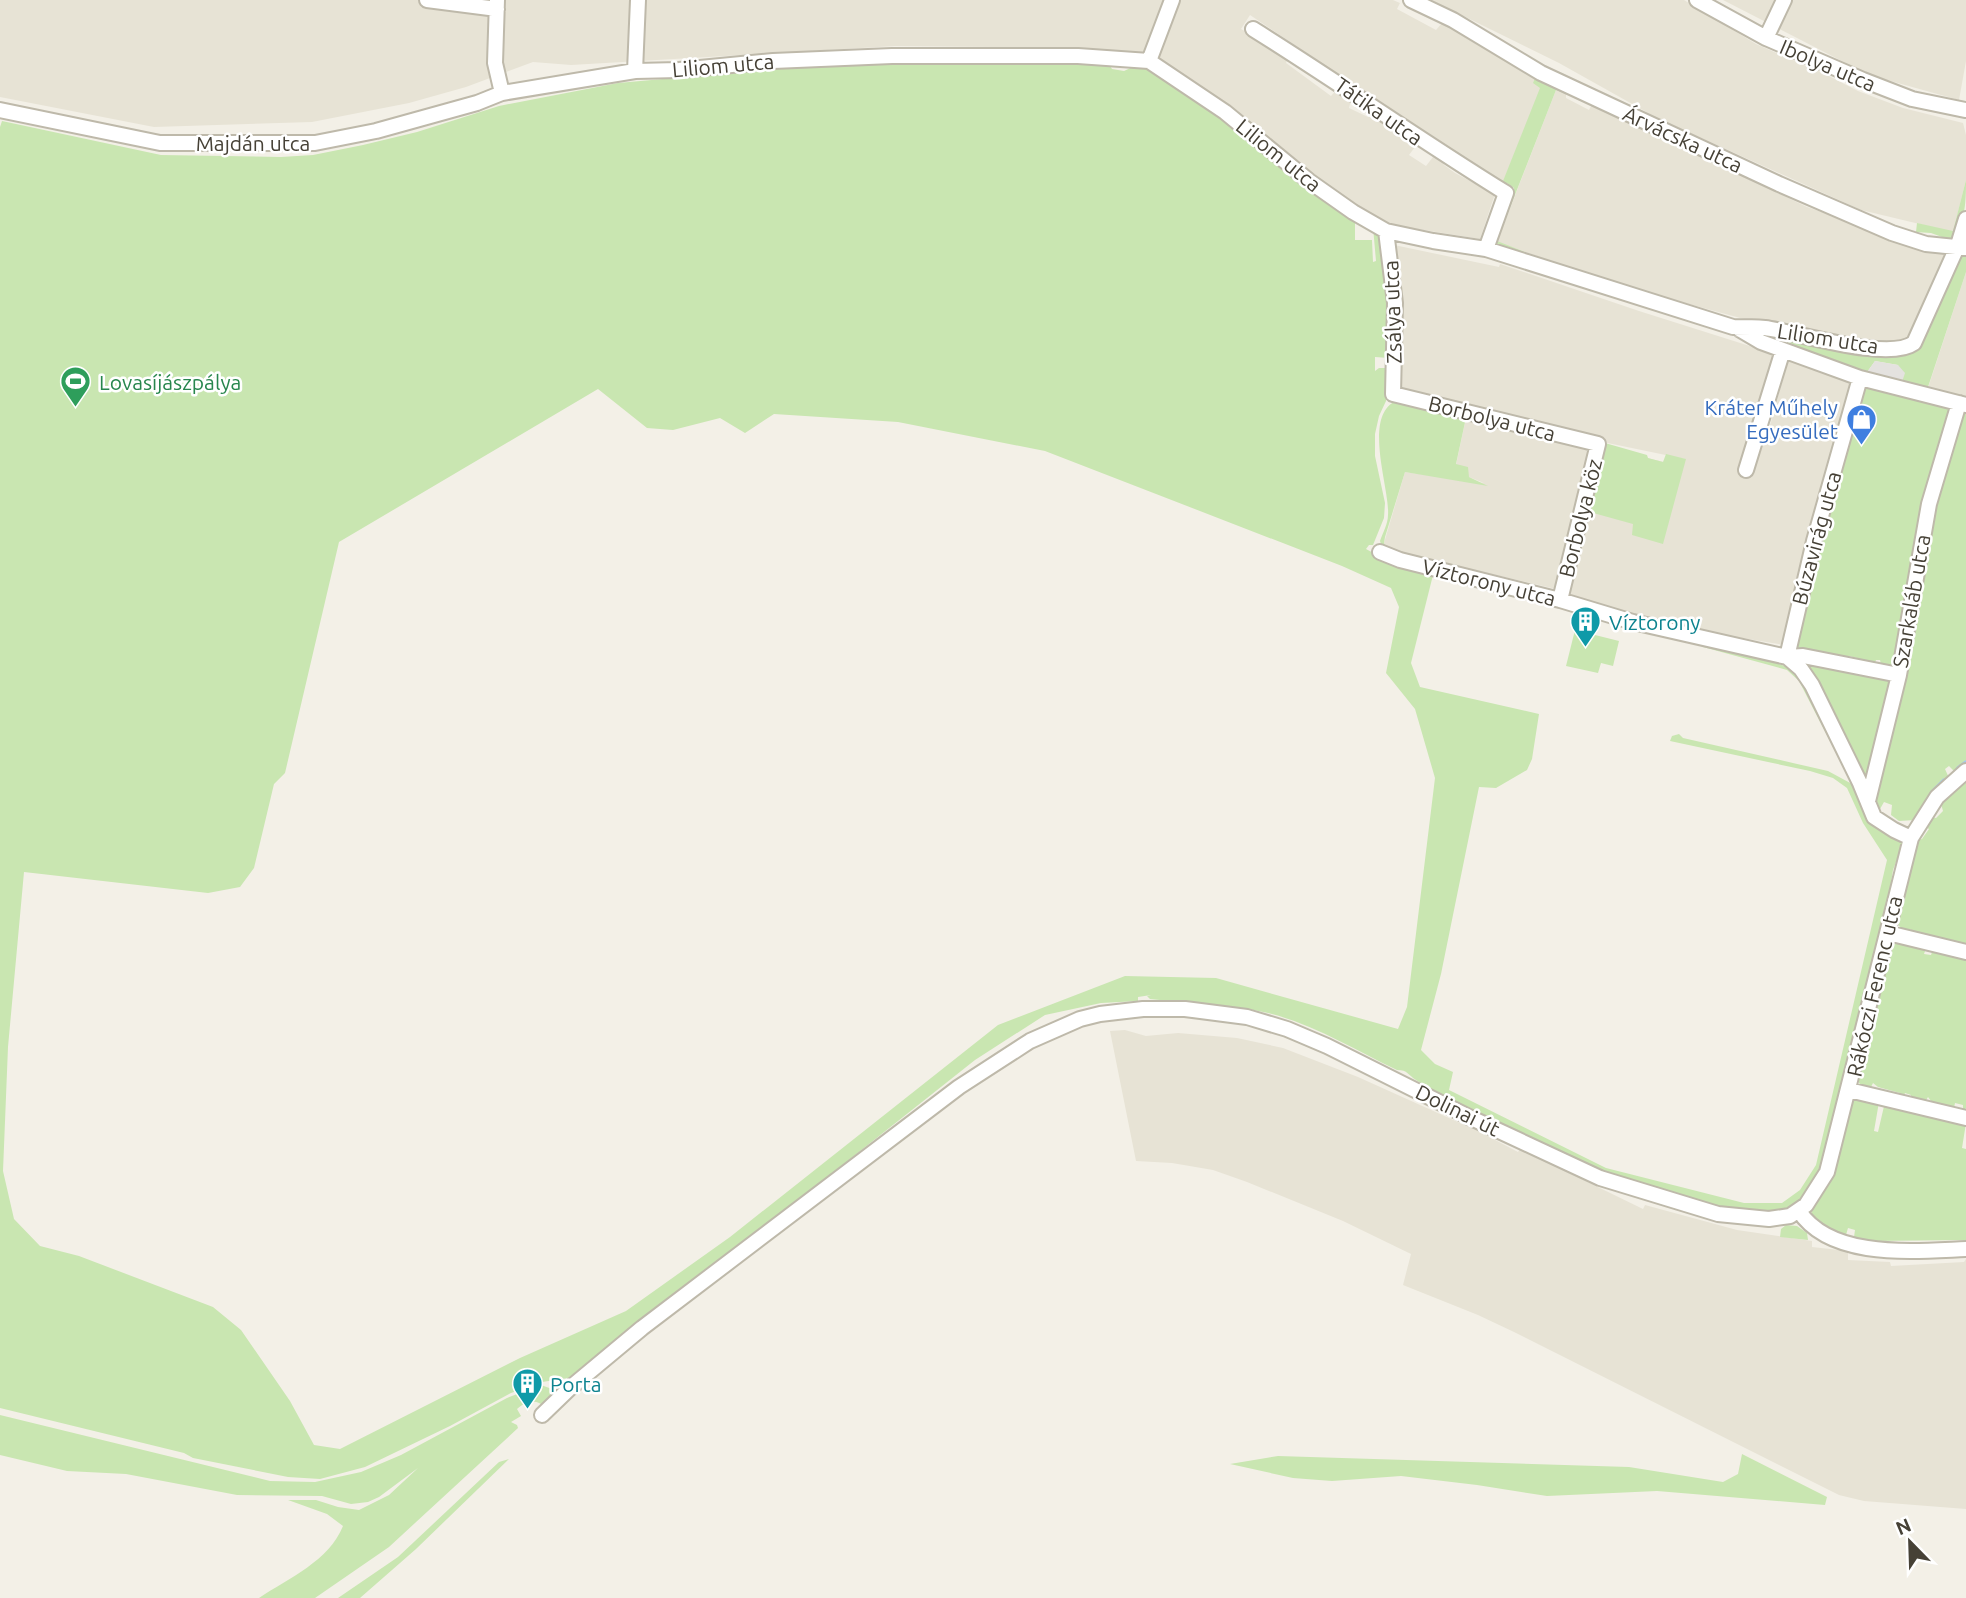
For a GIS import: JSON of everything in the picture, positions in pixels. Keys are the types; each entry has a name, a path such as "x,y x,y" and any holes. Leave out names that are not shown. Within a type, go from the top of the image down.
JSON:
{"street":[{"path":"427,0 497,4 495,63 502,93"},
{"path":"635,71 638,0"},
{"path":"1149,61 1172,0"},
{"name":"Árvácska utca","path":"1411,0 1453,20 1552,78 1779,184 1892,233 1926,244 1962,247"},
{"name":"Ibolya utca","path":"1698,0 1766,38 1863,80 1912,99 1966,110"},
{"path":"1766,38 1784,0"},
{"name":"Tátika utca","path":"1253,29 1338,82 1427,145 1506,193 1486,249"},
{"name":"Liliom utca","path":"502,93 635,71 679,70 773,61 892,56 1078,56 1149,61 1225,112 1309,181 1353,212 1386,230 1486,249 1732,327 1765,328 1864,347 1908,347 1918,337 1962,247 1966,219"},
{"name":"Majdán utca","path":"0,110 160,143 315,143 376,131 477,103 502,93"},
{"path":"1966,97 1966,110"},
{"name":"Zsálya utca","path":"1386,230 1395,303 1393,394"},
{"path":"1732,327 1761,342 1860,378 1962,404"},
{"path":"1746,470 1783,350"},
{"name":"Búzavirág utca","path":"1787,657 1814,541 1860,378"},
{"name":"Borbolya utca","path":"1393,394 1591,442"},
{"name":"Szarkaláb utca","path":"1868,801 1899,675 1928,505 1962,404"},
{"name":"Borbolya köz","path":"1560,600 1598,444 1591,442"},
{"name":"Víztorony utca","path":"1380,552 1400,560 1560,600 1633,622 1787,657 1803,656 1899,675"},
{"path":"1787,657 1801,669 1812,685 1874,817 1894,831 1911,838"},
{"name":"Rákóczi Ferenc utca","path":"1798,1212 1815,1194 1827,1172 1911,838 1937,797 1966,771"},
{"path":"1888,933 1966,952"},
{"name":"Dolinai út","path":"542,1415 642,1328 959,1087 1011,1052 1052,1030 1080,1019 1116,1012 1185,1009 1247,1017 1287,1029 1327,1046 1469,1117 1600,1178 1718,1214 1769,1219 1783,1218 1798,1212"},
{"path":"1849,1090 1966,1118"},
{"path":"1798,1212 1812,1227 1848,1244 1899,1251 1966,1249"}],"shaded area":[{"path":"0,0 1167,0 1146,54 1141,55 1083,48 895,46 571,65 533,62 466,87 409,103 312,122 154,127 0,97"},
{"path":"1177,0 1393,0 1400,3 1397,9 1436,30 1442,23 1481,47 1484,44 1536,76 1541,88 1503,182 1417,132 1371,96 1250,15 1241,29 1289,56 1286,63 1331,96 1339,87 1352,96 1349,108 1368,117 1373,110 1392,124 1415,147 1409,155 1426,166 1433,157 1441,159 1444,165 1455,173 1495,194 1480,239 1386,224 1333,194 1155,59"},
{"path":"1431,0 1684,0 1756,44 1858,91 1903,108 1963,123 1966,135 1966,180 1953,232 1861,210 1659,119 1559,63"},
{"path":"1723,0 1966,0 1966,61 1959,100 1869,75"},
{"path":"1556,90 1589,110 1592,104 1807,207 1947,255 1915,337 1905,345 1870,345 1777,328 1619,285 1497,242"},
{"path":"1394,245 1499,267 1500,264 1775,354 1740,472 1752,476 1771,422 1788,360 1853,382 1784,645 1682,628 1575,597 1567,590 1600,447 1664,462 1685,459 1598,441 1400,388"},
{"path":"1966,272 1966,397 1928,388"},
{"path":"1875,361 1898,365 1905,373 1900,388 1865,375"},
{"path":"1467,413 1589,450 1556,589 1387,549 1384,543 1405,472 1484,483 1469,477 1456,465"},
{"path":"1125,1030 1146,1036 1178,1033 1237,1038 1283,1048 1358,1077 1518,1152 1520,1149 1643,1209 1645,1205 1737,1230 1812,1241 1812,1247 1848,1251 1848,1260 1890,1262 1891,1266 1964,1262 1966,1259 1966,1509 1864,1501 1839,1495 1514,1332 1403,1285 1411,1254 1343,1221 1213,1170 1172,1163 1136,1161 1110,1031"}],"green space":[{"path":"873,61 876,65 880,61 1077,61 1109,64 1112,69 1124,71 1139,64 1183,87 1355,218 1355,240 1372,240 1373,262 1376,261 1373,227 1381,231 1385,285 1389,301 1389,358 1375,357 1375,371 1388,368 1386,401 1375,434 1375,456 1385,503 1384,518 1373,545 1366,549 1390,562 1433,575 1411,663 1420,687 1539,714 1532,759 1527,770 1496,788 1479,787 1441,974 1421,1050 1435,1064 1453,1072 1449,1090 1606,1168 1744,1203 1782,1203 1800,1190 1816,1165 1887,860 1863,823 1847,788 1833,778 1670,741 1672,736 1679,734 1683,738 1828,771 1852,784 1799,681 1787,670 1703,647 1713,647 1777,664 1802,676 1859,791 1903,843 1893,870 1824,1168 1807,1194 1793,1208 1768,1215 1726,1210 1605,1176 1503,1126 1492,1116 1483,1115 1440,1094 1406,1072 1285,1018 1254,1010 1150,999 1147,996 1151,995 1138,997 1138,1001 1101,1003 1045,1015 975,1060 575,1377 542,1382 511,1393 365,1467 320,1479 288,1477 193,1458 184,1453 0,1408 2,121 161,155 313,155 417,132 499,106 618,83 811,64","holes":["598,389 647,428 673,430 720,418 745,433 774,414 898,422 1045,451 1342,566 1391,588 1399,607 1386,673 1415,709 1435,778 1407,1007 1398,1029 1216,978 1125,976 998,1025 730,1237 626,1311 520,1358 340,1449 314,1445 290,1401 241,1330 213,1307 79,1256 40,1246 14,1219 3,1171 8,1047 24,872 208,893 240,887 254,868 274,784 285,773 339,542"]},
{"path":"1536,76 1567,92 1566,94 1556,90 1497,241 1525,254 1496,245 1493,241 1505,208 1509,207 1514,188 1507,183 1502,186 1486,175 1487,172 1503,181 1540,88 1533,83"},
{"path":"1966,180 1964,212 1953,241 1931,233 1916,232 1917,223 1953,231"},
{"path":"1960,248 1966,251 1966,272 1928,387 1941,391 1940,395 1902,385 1898,365 1875,361 1865,375 1772,342 1755,331 1908,350"},
{"path":"1864,385 1954,409 1896,669 1882,669 1880,660 1876,660 1874,665 1857,663 1857,658 1849,656 1847,660 1792,653 1793,639"},
{"path":"1396,401 1467,413 1456,464 1468,467 1469,477 1488,486 1405,472 1385,537 1387,549 1382,547 1380,541 1386,525 1388,503 1379,437 1386,409"},
{"path":"1959,410 1966,411 1966,765 1955,772 1949,766 1945,769 1949,778 1915,820 1899,821 1891,815 1892,805 1884,802 1880,809 1876,799 1891,736 1935,503"},
{"path":"1605,443 1663,462 1666,454 1686,459 1663,544 1632,535 1633,524 1586,511"},
{"path":"1575,630 1619,641 1613,666 1601,663 1598,673 1566,666"},
{"path":"1804,659 1891,676 1892,685 1867,782 1864,782 1806,668"},
{"path":"1966,778 1966,948 1948,943 1943,938 1923,935 1909,929 1904,932 1896,922 1912,854 1918,840 1922,839 1929,829 1924,826 1931,817 1936,818 1943,811 1943,801"},
{"path":"1897,941 1926,948 1924,954 1931,955 1933,949 1966,957 1966,1108 1963,1112 1963,1105 1955,1103 1954,1108 1934,1105 1928,1097 1925,1102 1905,1093 1903,1098 1899,1097 1900,1093 1873,1083 1871,1087 1864,1088 1859,1083 1859,1071 1878,990 1884,991 1885,987 1879,985 1890,945"},
{"path":"1855,1097 1879,1102 1874,1131 1878,1132 1885,1102 1966,1123 1962,1148 1966,1149 1966,1240 1872,1241 1854,1237 1855,1230 1848,1228 1846,1235 1823,1228 1811,1214"},
{"path":"1786,1225 1797,1226 1807,1233 1808,1240 1780,1237 1781,1229"},
{"path":"541,1385 552,1389 554,1395 541,1404 529,1402 517,1409 521,1416 511,1422 518,1428 389,1547 315,1598 259,1598 318,1559 337,1538 343,1526 327,1514 288,1500 316,1500 359,1510 389,1495 418,1468 379,1497 368,1502 351,1504 322,1496 237,1495 126,1474 67,1471 0,1455 0,1415 270,1481 315,1482 361,1472 401,1455 507,1398"},
{"path":"1742,1454 1827,1497 1825,1505 1657,1491 1547,1496 1401,1476 1332,1481 1293,1478 1230,1464 1278,1456 1629,1467 1723,1482 1738,1474"},
{"path":"509,1459 416,1549 360,1598 338,1598 398,1557 499,1462"}],"waterway":[{"path":"1958,768 1966,762"},
{"path":"1932,792 1944,780"}],"place":[{"name":"Lovasíjászpálya","path":"76,409"},
{"name":"Kráter Műhely Egyesület","path":"1861,446"},
{"name":"Víztorony","path":"1586,649"},
{"name":"Porta","path":"527,1411"}]}
